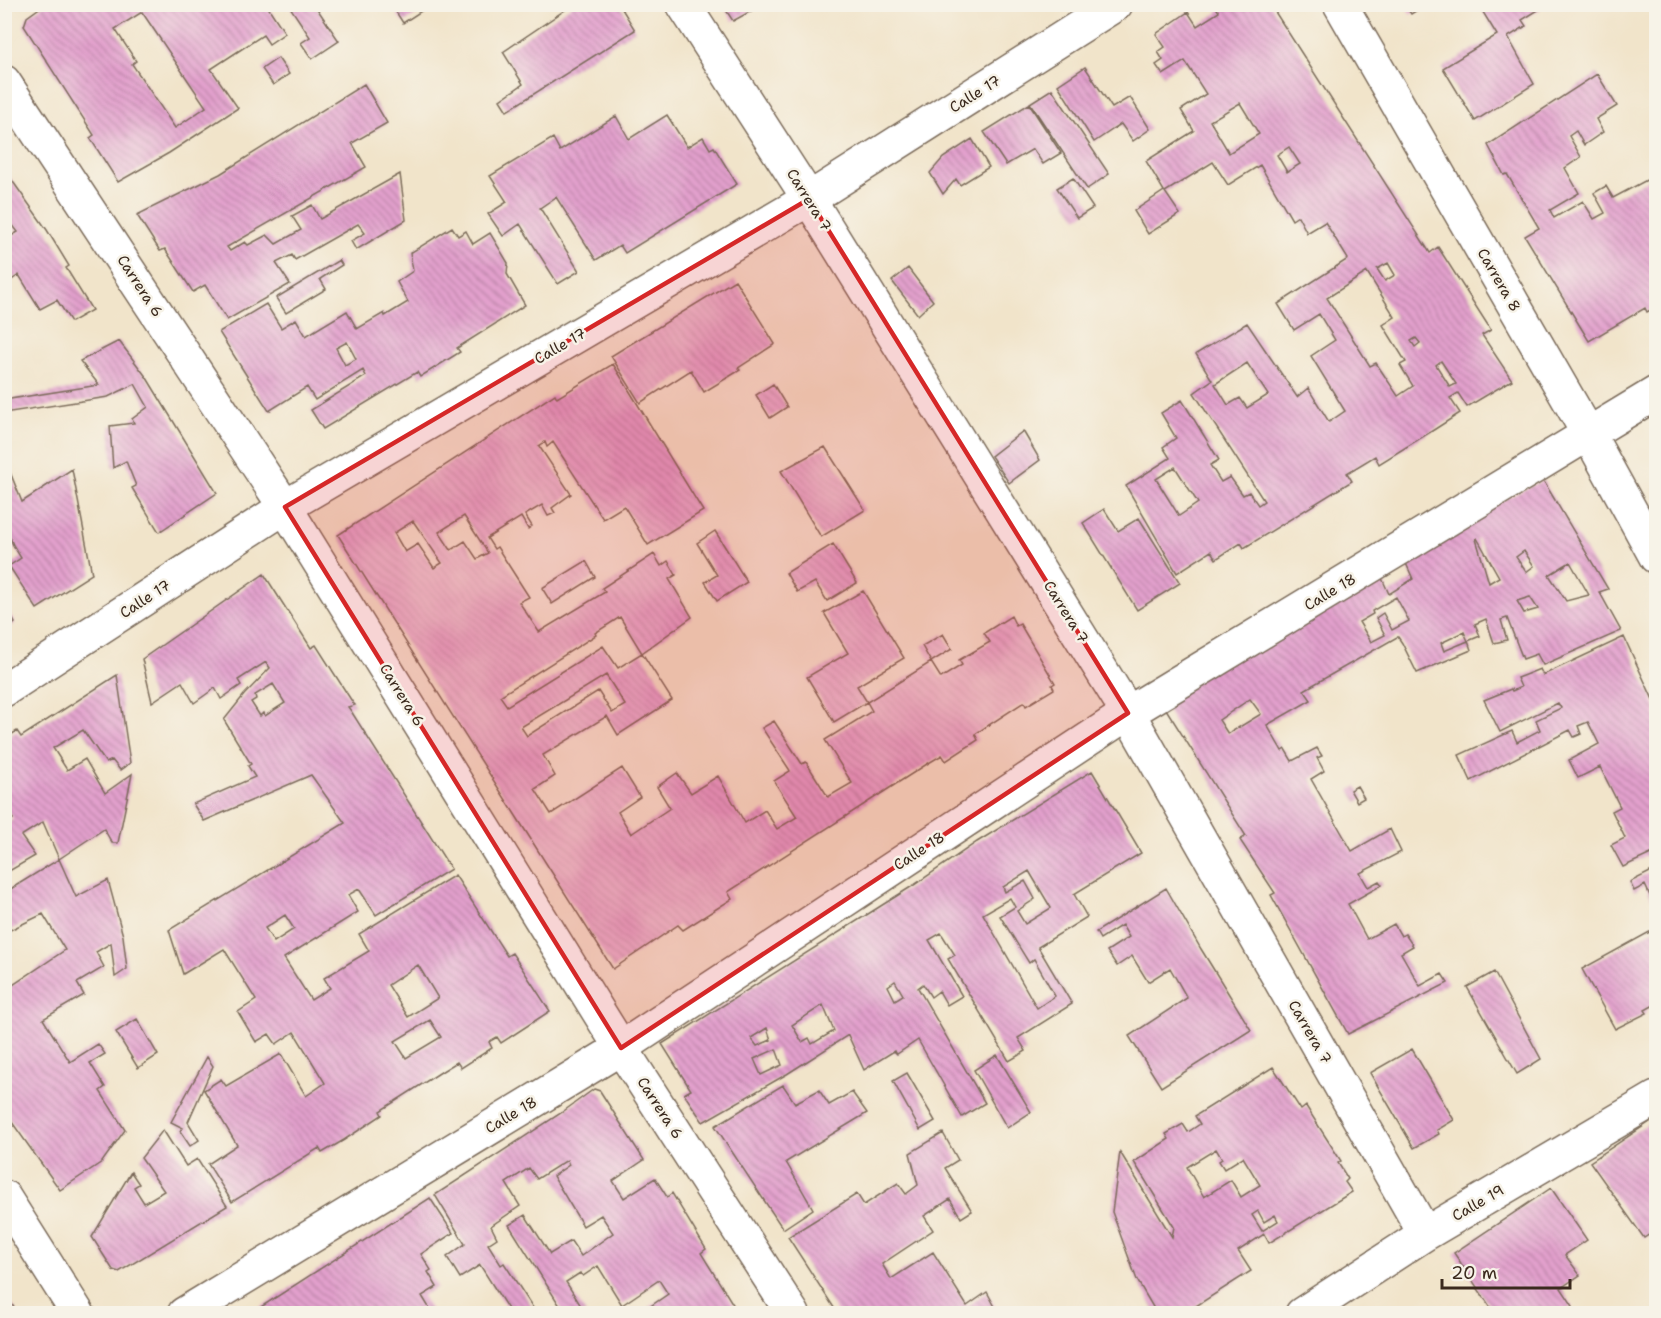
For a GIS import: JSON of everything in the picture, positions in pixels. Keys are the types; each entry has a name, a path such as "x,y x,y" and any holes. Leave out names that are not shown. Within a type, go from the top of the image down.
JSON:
{"street":[{"name":"Carrera 7","path":"683,4 809,199 1128,713 1425,1234"},
{"name":"Calle 17","path":"4,690 285,507 809,199 1116,4"},
{"name":"Carrera 8","path":"1340,4 1656,557"},
{"name":"Carrera 6","path":"4,82 285,507 621,1048 793,1314"},
{"name":"Calle 18","path":"184,1314 621,1048 1128,713 1656,393"},
{"name":"Calle 19","path":"1302,1314 1425,1234 1656,1098"},
{"path":"4,1197 78,1314"}],"highlighted area":[{"path":"809,199 1128,713 621,1048 285,507"}],"building":[{"path":"45,4 217,4 219,8 224,4 266,4 285,33 269,44 263,35 211,69 238,108 169,153 118,182 90,138 94,135 24,26 27,17","holes":["142,12 206,107 175,128 132,64 136,61 115,29"]},
{"path":"288,4 314,4 339,41 312,59 301,43 310,37"},
{"path":"391,4 432,4 403,23"},
{"path":"574,4 619,4 635,30 507,111 500,100 523,84 503,52"},
{"path":"722,4 764,4 733,21"},
{"path":"977,4 990,4 981,11"},
{"path":"1214,4 1270,4 1430,253 1438,247 1491,330 1482,335 1512,380 1467,407 1458,393 1450,398 1460,413 1432,431 1379,464 1375,456 1347,473 1352,481 1244,548 1241,543 1216,559 1211,551 1177,573 1126,486 1170,458 1163,447 1176,438 1161,413 1182,400 1219,460 1210,465 1221,482 1230,477 1243,495 1249,492 1258,505 1264,501 1194,393 1212,380 1196,354 1247,323 1297,397 1308,388 1329,422 1345,411 1311,356 1335,340 1319,314 1294,330 1278,304 1348,259 1325,222 1307,233 1298,216 1292,220 1260,165 1228,185 1213,162 1165,192 1180,214 1148,234 1134,211 1164,191 1146,161 1194,131 1181,110 1206,94 1185,61 1163,75 1156,65 1163,60 1158,52 1165,47 1156,34 1188,12 1197,26 1219,12","holes":["1240,103 1259,134 1229,153 1210,121","1289,147 1300,164 1287,172 1277,155","1388,263 1395,275 1385,281 1377,269","1367,272 1395,317 1383,325 1406,362 1400,365 1413,386 1398,396 1376,363 1370,366 1327,298","1416,338 1420,343 1415,347 1411,341","1441,361 1456,384 1450,387 1436,365","1247,363 1268,395 1247,408 1240,398 1228,405 1215,384","1175,467 1198,503 1179,516 1156,479"]},
{"path":"1404,4 1427,4 1411,14"},
{"path":"1478,4 1548,4 1522,20 1526,26 1508,37 1534,84 1475,121 1443,68 1497,35"},
{"path":"278,58 289,74 273,85 262,69"},
{"path":"1085,67 1112,108 1130,97 1150,129 1133,141 1121,124 1094,142 1058,85"},
{"path":"1597,74 1617,106 1596,119 1603,132 1584,145 1576,131 1569,136 1581,157 1565,168 1579,193 1550,210 1554,218 1583,201 1594,219 1605,213 1594,193 1606,186 1613,198 1656,175 1656,307 1647,312 1645,308 1589,341 1525,236 1539,228 1507,174 1504,175 1488,145"},
{"path":"364,84 387,123 352,143 366,167 227,247 230,251 245,242 248,245 267,235 276,244 301,230 292,216 312,205 320,219 400,174 406,220 356,250 351,241 365,233 358,224 295,260 292,255 276,263 290,284 227,320 205,285 193,292 165,249 160,251 137,215 220,174"},
{"path":"1052,89 1109,174 1087,189 1030,103"},
{"path":"1029,104 1061,153 1043,164 1033,149 1006,165 984,132"},
{"path":"667,115 687,147 703,137 710,149 714,147 737,184 625,253 620,245 596,260 556,197 540,208 579,271 558,284 520,224 503,236 488,214 507,202 490,176 553,138 560,151 616,116 629,139"},
{"path":"972,139 989,167 960,185 956,179 943,194 930,173 943,158"},
{"path":"4,169 47,230 69,266 66,268 92,310 71,322 57,300 40,309 19,275 4,285 4,240 18,232 4,214"},
{"path":"1073,178 1093,208 1077,218 1057,188"},
{"path":"452,227 458,236 466,231 473,244 490,233 508,263 507,274 525,305 457,348 460,352 420,377 417,372 323,429 311,410 366,376 363,370 315,400 307,387 269,411 219,332 266,304 281,328 296,319 306,336 347,311 357,329 408,302 397,282 413,271 410,253","holes":["347,342 356,359 345,365 336,348"]},
{"path":"339,260 342,265 320,279 326,289 286,313 276,298"},
{"path":"908,268 933,301 918,315 892,281"},
{"path":"735,280 775,344 738,368 740,370 704,392 691,370 640,403 611,356"},
{"path":"119,341 147,378 217,493 159,532 132,488 136,486 126,461 113,468 110,426 134,423 132,419 148,407 135,384 108,397 4,413 4,400 99,385 80,361"},
{"path":"613,364 703,511 648,545 624,506 603,519 553,442 547,447 545,442 539,446 571,494 552,508 555,513 548,516 542,505 525,515 532,526 528,529 521,517 487,538 494,549 497,547 529,597 519,602 539,632 605,592 602,588 654,554 661,566 668,561 676,575 669,579 692,617 642,653 672,700 618,735 607,716 543,755 555,776 535,789 551,814 622,768 640,797 618,812 631,834 670,808 657,787 677,773 691,793 718,776 745,823 765,810 777,829 797,817 774,781 790,771 762,728 774,721 802,764 806,762 828,797 852,783 825,740 872,711 867,702 931,662 941,678 962,665 959,660 990,642 984,633 1011,616 1016,626 1020,624 1055,683 1052,685 1054,689 1026,706 1024,702 975,734 978,740 946,761 942,755 927,764 728,892 732,899 683,930 678,925 613,969 338,535 555,394 557,398","holes":["464,516 488,553 477,559 465,541 451,550 439,532","413,521 442,563 434,568 418,544 405,552 394,533","620,617 642,653 618,668 603,646 507,706 500,696 596,635 595,633","606,675 625,705 612,713 598,691 527,736 521,727"]},
{"path":"773,384 787,407 770,418 756,395"},
{"path":"1023,431 1040,460 1009,483 991,456"},
{"path":"825,447 865,510 821,537 781,471"},
{"path":"4,457 22,502 72,469 92,574 37,609 9,566 21,558 4,522"},
{"path":"1543,480 1608,589 1599,592 1621,631 1543,665 1537,654 1523,659 1507,618 1501,620 1507,640 1494,643 1486,619 1475,624 1480,636 1468,641 1471,650 1417,673 1397,637 1304,690 1311,700 1267,725 1282,751 1285,749 1292,761 1317,748 1322,756 1317,758 1324,771 1311,779 1352,851 1390,829 1401,852 1360,873 1368,887 1379,881 1382,885 1348,904 1367,939 1394,924 1401,936 1405,934 1413,946 1401,953 1420,986 1442,974 1448,983 1348,1034 1271,895 1275,893 1240,840 1246,836 1159,698 1377,567 1389,594 1413,579 1401,552","holes":["1476,539 1499,577 1489,583","1524,551 1534,566 1526,572 1516,557","1570,562 1589,595 1566,601 1549,575","1396,597 1409,621 1392,630 1383,613 1376,618 1385,635 1371,642 1359,622 1373,614 1372,611","1530,597 1538,609 1524,613 1517,601","1464,632 1468,641 1444,651 1441,643","1250,699 1261,714 1228,734 1219,720"]},
{"path":"1104,509 1118,531 1139,518 1180,583 1137,610 1083,523"},
{"path":"715,531 747,582 717,601 705,582 717,575 697,543"},
{"path":"833,544 857,583 827,601 815,582 797,592 786,573"},
{"path":"586,561 595,577 552,604 542,588"},
{"path":"264,574 311,648 316,645 355,705 348,707 451,869 376,915 359,889 348,895 358,912 284,958 311,1000 330,988 324,978 369,951 359,934 455,875 507,956 512,953 550,1011 501,1043 497,1037 492,1040 489,1042 492,1048 461,1068 457,1062 380,1111 382,1115 344,1140 322,1153 319,1148 232,1202 208,1164 237,1145 204,1090 221,1079 226,1086 281,1054 306,1096 325,1083 294,1032 276,1044 269,1034 256,1042 238,1012 256,1000 224,949 183,974 169,930 345,823 311,775 204,821 193,804 255,777 248,766 251,764 224,720 270,668 266,662 238,680 241,685 221,699 215,688 194,703 182,682 152,702 142,659","holes":["273,684 285,703 265,716 263,713 260,716 251,702 256,699 255,695","285,915 294,929 274,942 265,928","418,965 438,998 408,1017 388,985","430,1020 441,1037 406,1058 395,1041"]},
{"path":"863,591 904,658 857,686 867,702 834,722 807,677 848,653 824,613"},
{"path":"5,605 15,623 5,630"},
{"path":"943,634 952,649 931,662 922,646"},
{"path":"1624,637 1656,706 1656,861 1653,853 1623,867 1611,845 1625,838 1612,811 1620,807 1600,767 1578,778 1569,760 1599,744 1588,722 1578,726 1581,734 1574,737 1570,730 1471,781 1459,755 1512,731 1517,742 1540,730 1536,720 1561,708 1558,703 1500,732 1484,700 1521,687 1517,678 1540,669 1543,675"},
{"path":"117,675 130,763 120,770 112,760 106,763 83,730 53,748 67,770 85,759 105,793 132,774 118,843 112,843 104,829 59,859 43,822 21,836 35,856 4,874 4,824 13,819 4,806 4,739 17,731 21,737"},
{"path":"1092,771 1141,853 1074,894 1087,917 1038,947 1072,1004 1018,1038 1026,1051 1009,1061 948,959 955,955 941,933 929,940 962,996 947,1005 939,991 931,997 923,984 918,988 985,1103 962,1117 918,1040 897,1054 894,1051 864,1070 848,1035 787,1074 703,1122 684,1094 691,1090 662,1044 914,885 977,842","holes":["1029,871 1051,908 1025,924 1017,911 1035,899 1025,881 1005,892 1003,887","1010,898 1015,907 1000,916 1029,963 1034,959 1055,996 1037,1008 983,914","895,981 903,995 895,1000 888,986","823,1005 834,1031 812,1044 809,1038 802,1042 792,1025","767,1028 771,1040 757,1046 751,1038","776,1049 782,1065 761,1075 754,1059"]},
{"path":"1357,786 1364,798 1357,802 1350,790"},
{"path":"59,859 76,897 108,880 123,936 127,969 115,977 111,943 96,952 104,967 77,983 84,995 43,1019 70,1062 98,1044 105,1054 90,1063 105,1087 100,1091 125,1130 102,1162 60,1190 4,1111 4,991 65,950 43,914 4,933 4,893"},
{"path":"1656,869 1656,897 1652,900 1645,885 1634,891 1630,882"},
{"path":"1166,888 1251,1030 1161,1087 1129,1036 1187,998 1170,968 1148,982 1132,956 1117,966 1107,951 1129,937 1122,925 1100,939 1096,932"},
{"path":"1655,929 1656,1004 1645,1010 1647,1013 1615,1029 1582,969"},
{"path":"1494,972 1541,1059 1517,1074 1467,987"},
{"path":"137,1019 158,1055 138,1068 116,1032"},
{"path":"1412,1049 1454,1120 1437,1130 1439,1134 1414,1148 1370,1073"},
{"path":"997,1055 1031,1112 1007,1128 974,1070"},
{"path":"207,1057 213,1066 188,1122 199,1140 190,1146 180,1131 183,1128 171,1122"},
{"path":"1273,1067 1301,1110 1306,1106 1341,1161 1338,1163 1348,1179 1345,1182 1352,1192 1269,1243 1264,1234 1238,1251 1251,1271 1188,1311 1189,1314 1157,1314 1137,1280 1112,1212 1120,1152 1172,1237 1174,1227 1134,1162 1169,1139 1166,1134 1183,1124 1188,1132 1200,1124 1195,1116","holes":["1216,1149 1222,1159 1219,1161 1224,1169 1243,1157 1260,1185 1241,1197 1231,1180 1204,1197 1187,1167","1258,1211 1264,1222 1275,1215 1278,1221 1262,1231 1252,1215"]},
{"path":"907,1073 935,1121 920,1130 893,1081"},
{"path":"783,1085 795,1103 819,1090 829,1105 852,1092 867,1113 786,1162 813,1209 783,1229 715,1126"},
{"path":"594,1089 600,1091 644,1160 613,1181 624,1198 655,1178 667,1197 672,1193 706,1249 701,1253 739,1314 639,1314 668,1294 659,1280 622,1305 598,1266 583,1276 580,1273 566,1282 586,1314 565,1314 509,1225 525,1215 550,1254 571,1241 581,1256 613,1233 601,1215 583,1226 553,1176 569,1165 567,1160 537,1179 529,1168 506,1183 520,1206 491,1226 497,1238 488,1244 501,1265 504,1263 537,1314 511,1314 480,1265 460,1278 447,1257 465,1244 435,1195"},
{"path":"1656,1118 1656,1230 1644,1238 1590,1162"},
{"path":"163,1130 186,1166 197,1159 227,1206 119,1272 113,1270 92,1237 131,1172 139,1184 134,1187 144,1203 164,1191 141,1158"},
{"path":"943,1133 958,1160 945,1168 972,1211 961,1218 950,1199 924,1216 933,1230 882,1264 891,1279 933,1252 967,1306 987,1292 999,1314 838,1314 788,1237 857,1194 864,1205 898,1183 906,1194 918,1185 910,1153"},
{"path":"1551,1188 1587,1240 1565,1255 1580,1275 1561,1288 1573,1306 1561,1314 1495,1314 1454,1253"},
{"path":"430,1198 453,1233 421,1254 431,1270 428,1272 437,1287 422,1296 433,1314 355,1314 354,1312 351,1314 250,1314"},
{"path":"4,1293 13,1306 18,1314 4,1314"}]}
